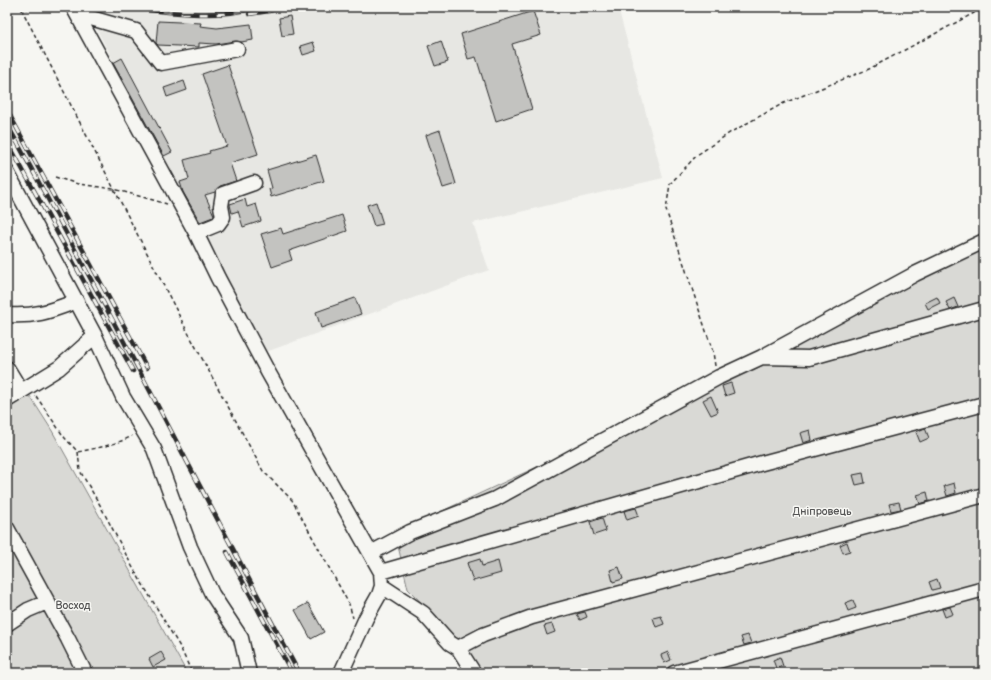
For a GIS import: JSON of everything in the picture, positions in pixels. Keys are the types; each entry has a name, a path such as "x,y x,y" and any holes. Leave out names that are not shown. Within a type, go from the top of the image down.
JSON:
{"street":[{"path":"75,10 136,31 161,64 237,49"},
{"path":"75,10 196,233 268,372 371,553 381,579 379,595 366,618 341,673"},
{"path":"7,172 77,301 123,397 154,449 190,547 212,594 241,638 249,673"},
{"path":"196,233 218,224 223,217 221,206 223,194 254,183"},
{"path":"371,553 410,532 495,499 719,377 762,357 915,274 984,241"},
{"path":"7,315 24,316 44,313 77,301"},
{"path":"762,357 809,358 984,309"},
{"path":"7,400 59,368 95,336"},
{"path":"7,368 25,388"},
{"path":"381,579 762,463 984,404"},
{"path":"458,648 483,635 532,617 984,495"},
{"path":"7,528 85,673"},
{"path":"381,579 423,613 450,643 458,648 474,673"},
{"path":"674,673 984,590"},
{"path":"7,624 28,610 47,602"}],"path":[{"path":"20,7 185,327 263,472 292,500 349,604 358,635"},
{"path":"22,10 37,7"},
{"path":"719,377 713,361 711,345 666,210 670,184 697,155 731,132 784,103 870,69 974,14 980,7"},
{"path":"55,177 78,184 114,189 146,199 182,207"},
{"path":"25,388 64,437 78,452 80,471 100,505 133,568 180,647 192,673"},
{"path":"78,452 100,448 126,440 143,430"}],"shaded area":[{"path":"85,7 618,7 663,178 473,223 489,270 266,352"}],"green space":[{"name":"Дніпровець","path":"984,245 984,673 483,673 452,634 408,589 395,533 640,419"},
{"name":"Восход","path":"7,360 51,429 187,673 7,673"}],"building":[{"path":"533,11 541,35 512,44 532,109 496,121 476,57 468,59 461,34"},
{"path":"290,16 293,34 282,36 279,18"},
{"path":"158,21 201,23 200,26 217,28 251,24 253,40 216,44 199,43 199,47 158,45 156,43"},
{"path":"441,41 448,62 435,66 428,46"},
{"path":"313,42 316,51 303,55 300,46"},
{"path":"122,58 172,152 164,156 113,63"},
{"path":"228,65 258,154 230,163 236,181 220,186 215,192 205,195 214,215 213,217 200,222 183,192 180,182 189,179 184,160 210,153 209,151 227,146 202,74"},
{"path":"184,81 187,90 167,97 164,88"},
{"path":"440,130 456,184 443,188 426,135"},
{"path":"316,155 324,181 271,197 269,189 272,188 267,170"},
{"path":"245,199 247,207 256,204 261,221 243,227 238,211 232,213 230,204"},
{"path":"376,202 383,224 374,226 367,205"},
{"path":"342,215 347,231 289,251 292,260 272,267 261,234 281,228 283,234"},
{"path":"937,297 940,303 928,309 925,303"},
{"path":"355,298 361,314 321,328 316,312"},
{"path":"954,298 958,307 950,310 946,302"},
{"path":"731,383 734,393 725,396 722,386"},
{"path":"711,396 718,412 711,415 703,400"},
{"path":"925,428 929,438 920,442 916,432"},
{"path":"810,430 812,440 803,443 800,433"},
{"path":"863,473 865,483 856,485 853,475"},
{"path":"954,483 956,493 947,496 944,486"},
{"path":"927,492 929,501 920,504 917,495"},
{"path":"899,502 901,509 891,511 889,504"},
{"path":"636,508 639,516 627,520 624,511"},
{"path":"602,518 606,531 594,535 590,522"},
{"path":"847,542 850,551 843,553 840,545"},
{"path":"480,559 482,566 498,561 501,573 473,581 467,563"},
{"path":"619,567 623,579 613,582 610,570"},
{"path":"937,579 940,588 932,590 929,582"},
{"path":"853,600 856,608 848,611 845,603"},
{"path":"308,603 324,632 311,639 295,610"},
{"path":"950,607 953,614 945,617 942,609"},
{"path":"585,612 587,617 580,620 577,614"},
{"path":"661,616 664,624 656,627 653,618"},
{"path":"552,624 555,632 547,635 544,626"},
{"path":"748,635 751,643 744,645 741,637"},
{"path":"161,652 166,660 153,667 149,659"},
{"path":"668,652 671,660 664,663 661,655"},
{"path":"780,657 783,666 776,668 773,660"}],"railway":[{"path":"127,7 192,14 226,13 257,7"},
{"path":"249,14 269,11 282,7"},
{"path":"7,110 147,368"},
{"path":"7,124 299,673"},
{"path":"7,141 133,371"},
{"path":"227,552 292,673"}]}
